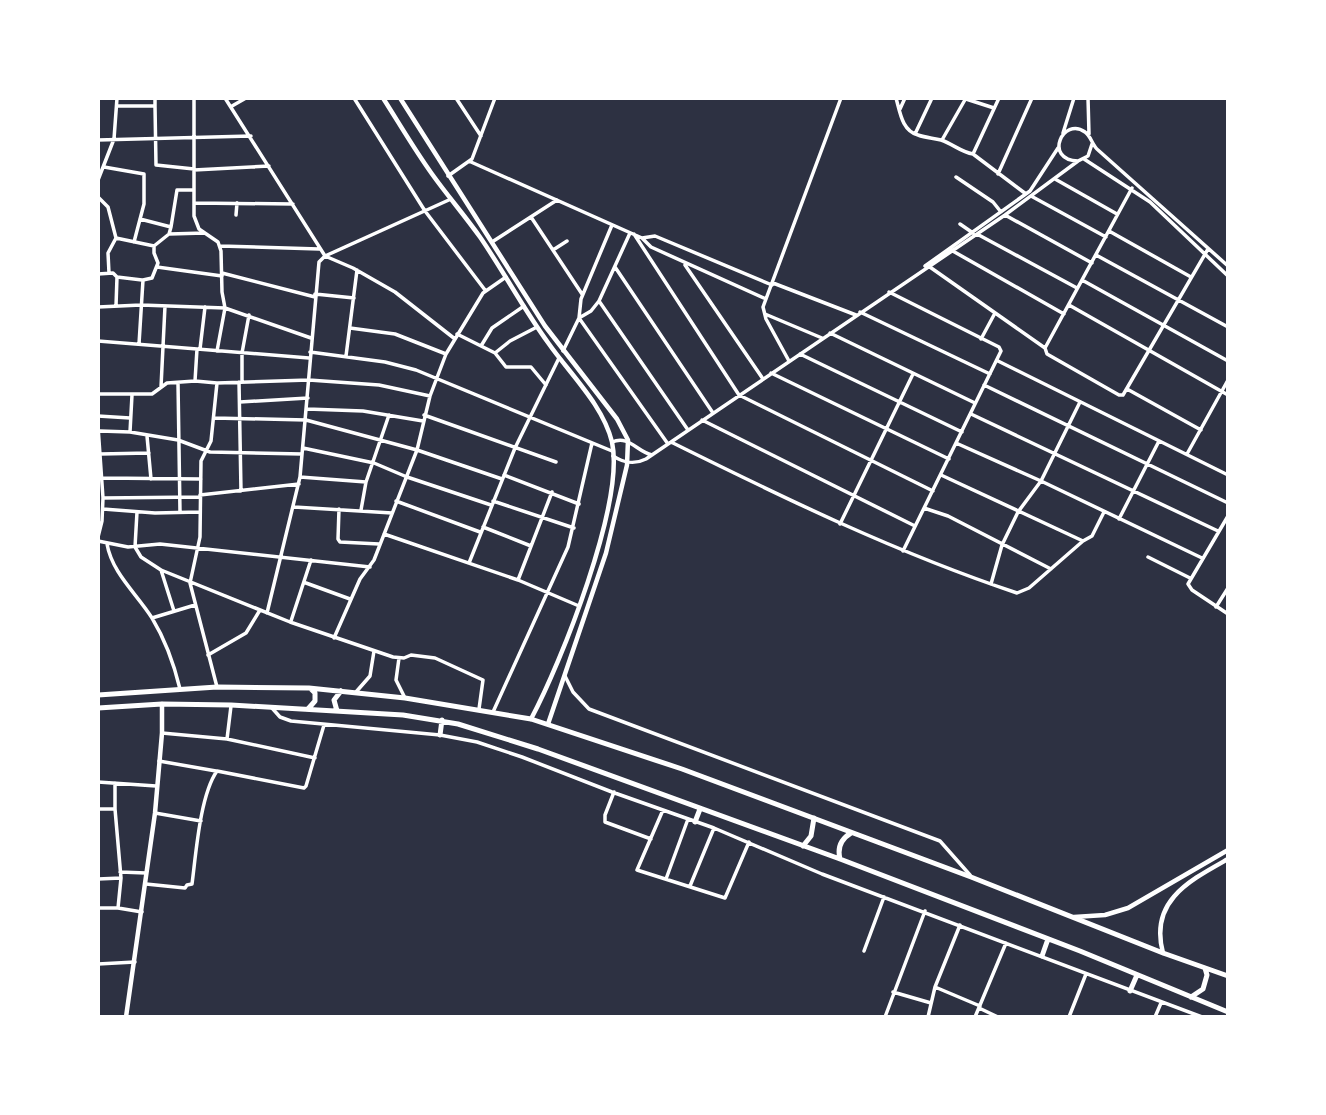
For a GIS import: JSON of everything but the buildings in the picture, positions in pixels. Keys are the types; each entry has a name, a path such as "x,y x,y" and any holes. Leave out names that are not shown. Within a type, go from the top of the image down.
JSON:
{"main road":[{"path":"383,98 416,150 506,277 537,327 592,403 612,442 606,515 579,606 555,670 531,719"},
{"path":"400,98 563,351 617,419 627,440 627,462 606,553 548,724"},
{"path":"98,695 217,687 309,688 405,698 531,719 682,769 1228,976"},
{"path":"308,709 316,701 315,693 309,688"},
{"path":"337,711 334,700 341,691"},
{"path":"126,1017 155,813 162,704"},
{"path":"98,708 162,704 308,709 442,720 478,729 840,859 1228,1012"},
{"path":"440,735 442,720"},
{"path":"695,822 700,809"},
{"path":"803,846 814,830 814,818"},
{"path":"840,859 839,847 851,832"},
{"path":"1074,917 1105,915 1128,908 1228,850"},
{"path":"1163,953 1159,930 1166,907 1181,889 1228,859"},
{"path":"1042,956 1048,939"},
{"path":"1191,997 1203,989 1207,975 1205,968"},
{"path":"1130,991 1137,975"}],"street":[{"path":"98,180 114,139 117,98"},
{"path":"155,98 157,166 194,170 270,166"},
{"path":"194,98 196,224 215,238 220,246 225,308 217,351"},
{"path":"225,98 325,256 357,270 395,292 456,337 495,353 506,367 531,367 546,385"},
{"path":"232,106 246,98"},
{"path":"355,98 425,211 485,291"},
{"path":"448,176 471,162 495,98"},
{"path":"789,361 763,307 841,98"},
{"path":"896,98 908,131 942,140 964,153 973,154 1029,195 1106,237"},
{"path":"900,111 905,98"},
{"path":"915,135 932,98"},
{"path":"942,140 966,98 994,108"},
{"path":"973,154 999,98"},
{"path":"998,174 1032,98"},
{"path":"1029,195 1059,146 1074,98"},
{"path":"1088,98 1089,136 1092,144 1207,251 1228,276"},
{"path":"458,99 481,136"},
{"path":"117,106 155,106"},
{"path":"1063,134 1078,129 1089,136"},
{"path":"98,139 251,136"},
{"path":"310,352 401,366 437,378 592,442 627,462 639,463 1084,159 1092,144"},
{"path":"1059,146 1061,154 1067,159 1078,161"},
{"path":"1084,159 1132,188 1228,266"},
{"path":"471,162 642,237 648,246 766,299"},
{"path":"104,167 143,173 144,204 134,242"},
{"path":"956,177 993,202 1003,214 1092,263"},
{"path":"1055,179 1118,214"},
{"path":"1045,348 1132,188"},
{"path":"116,238 154,246 169,234 177,190 194,190"},
{"path":"98,197 108,207 116,238 108,253 109,273"},
{"path":"267,613 299,484 317,266 325,256 451,199"},
{"path":"492,242 557,200"},
{"path":"194,203 294,204"},
{"path":"236,215 237,203"},
{"path":"531,217 582,295"},
{"path":"140,219 171,227"},
{"path":"563,351 579,318 582,295 612,224"},
{"path":"960,225 1078,288"},
{"path":"1109,231 1191,277"},
{"path":"169,234 206,233"},
{"path":"579,318 591,311 599,301 632,233"},
{"path":"632,233 739,396 933,491"},
{"path":"642,237 655,236 772,284 858,314 990,374"},
{"path":"552,250 567,241"},
{"path":"98,274 114,273 117,276 151,279 157,267 154,246"},
{"path":"220,246 320,249"},
{"path":"951,249 1064,314"},
{"path":"927,266 1045,348 1047,354 1123,395 1207,251"},
{"path":"1096,255 1228,327"},
{"path":"684,262 763,379"},
{"path":"157,267 222,274 315,296 354,298"},
{"path":"615,267 713,413"},
{"path":"346,356 357,270"},
{"path":"116,306 117,276"},
{"path":"334,638 360,579 370,567 407,477 417,450 430,396 446,354 485,291 506,277"},
{"path":"139,344 143,280"},
{"path":"1082,280 1228,361"},
{"path":"889,292 1000,349 997,361 903,551"},
{"path":"599,301 688,430"},
{"path":"98,307 141,305 225,308 311,338"},
{"path":"1069,305 1228,395"},
{"path":"161,387 164,306"},
{"path":"481,346 499,321 524,306"},
{"path":"195,381 205,307"},
{"path":"981,339 995,313"},
{"path":"765,314 822,338"},
{"path":"241,491 242,353 249,315"},
{"path":"579,318 669,443 839,524 991,584 1017,593 1023,592 1092,536 1104,512"},
{"path":"495,353 510,341 537,327"},
{"path":"350,328 395,334 446,354"},
{"path":"830,333 975,403"},
{"path":"98,341 309,358"},
{"path":"800,354 962,432"},
{"path":"469,563 515,448 559,358"},
{"path":"997,361 1228,475"},
{"path":"771,373 949,459"},
{"path":"839,524 913,374"},
{"path":"98,394 152,394 167,383 195,381 217,383 309,380 379,385 430,396"},
{"path":"1187,454 1228,380"},
{"path":"178,383 180,512"},
{"path":"217,383 210,445 201,461 199,549 190,583 217,687"},
{"path":"984,385 1228,503"},
{"path":"1126,389 1200,430"},
{"path":"130,432 132,395"},
{"path":"240,402 308,398"},
{"path":"991,584 1002,545 1018,512 1041,481 1080,401"},
{"path":"307,409 424,418 556,462"},
{"path":"971,414 1218,531"},
{"path":"361,510 366,482 389,415"},
{"path":"98,416 130,418"},
{"path":"214,418 306,420 417,450 552,492 579,504"},
{"path":"702,421 915,526"},
{"path":"370,567 153,544 135,547 107,544 98,539 103,509 99,429 178,440 205,451 303,451 374,463 407,477 574,528"},
{"path":"147,435 151,480"},
{"path":"612,442 627,440 641,451 652,455"},
{"path":"1119,519 1159,441"},
{"path":"493,712 568,547 592,442"},
{"path":"956,443 1202,558"},
{"path":"100,454 149,453"},
{"path":"941,475 1083,541"},
{"path":"300,477 366,482"},
{"path":"102,478 201,479"},
{"path":"103,498 181,498 299,484"},
{"path":"518,580 552,492"},
{"path":"397,501 531,546"},
{"path":"294,507 392,513"},
{"path":"924,508 948,516 1051,569"},
{"path":"103,509 200,512"},
{"path":"339,509 340,541 379,544"},
{"path":"137,512 135,547 141,557 161,570 290,622 374,651 399,658 411,655 435,658 483,680 479,709"},
{"path":"1228,517 1188,584 1228,614"},
{"path":"384,534 518,580 579,606"},
{"path":"107,544 117,570 152,618 173,660 180,689"},
{"path":"1148,556 1190,578"},
{"path":"290,622 311,560"},
{"path":"161,570 174,611"},
{"path":"305,583 350,599"},
{"path":"1216,607 1228,588"},
{"path":"152,618 195,606"},
{"path":"208,655 246,633 260,610"},
{"path":"355,692 370,676 374,651"},
{"path":"399,658 396,680 405,698"},
{"path":"565,675 573,692 589,709 940,841 971,877"},
{"path":"227,739 231,705"},
{"path":"271,707 280,717 291,721 440,735 477,742 714,828 884,897 1202,1017"},
{"path":"159,761 304,788 324,724"},
{"path":"162,733 227,739 315,758"},
{"path":"146,884 185,888 192,884 201,821 209,785 216,771"},
{"path":"98,782 156,786"},
{"path":"115,783 120,875 118,908"},
{"path":"614,792 605,822 651,839"},
{"path":"98,809 115,809"},
{"path":"663,810 637,870 722,898 727,897 749,842"},
{"path":"155,813 201,821"},
{"path":"666,879 688,819"},
{"path":"690,886 714,828"},
{"path":"1220,863 1227,867"},
{"path":"98,879 147,873"},
{"path":"864,951 884,897"},
{"path":"98,908 142,912"},
{"path":"885,1017 925,911"},
{"path":"928,1017 935,987 960,925"},
{"path":"975,1017 1006,943"},
{"path":"98,964 135,962"},
{"path":"1069,1017 1086,974"},
{"path":"935,987 998,1017"},
{"path":"893,992 930,1003"},
{"path":"1155,1017 1161,1002"}]}
